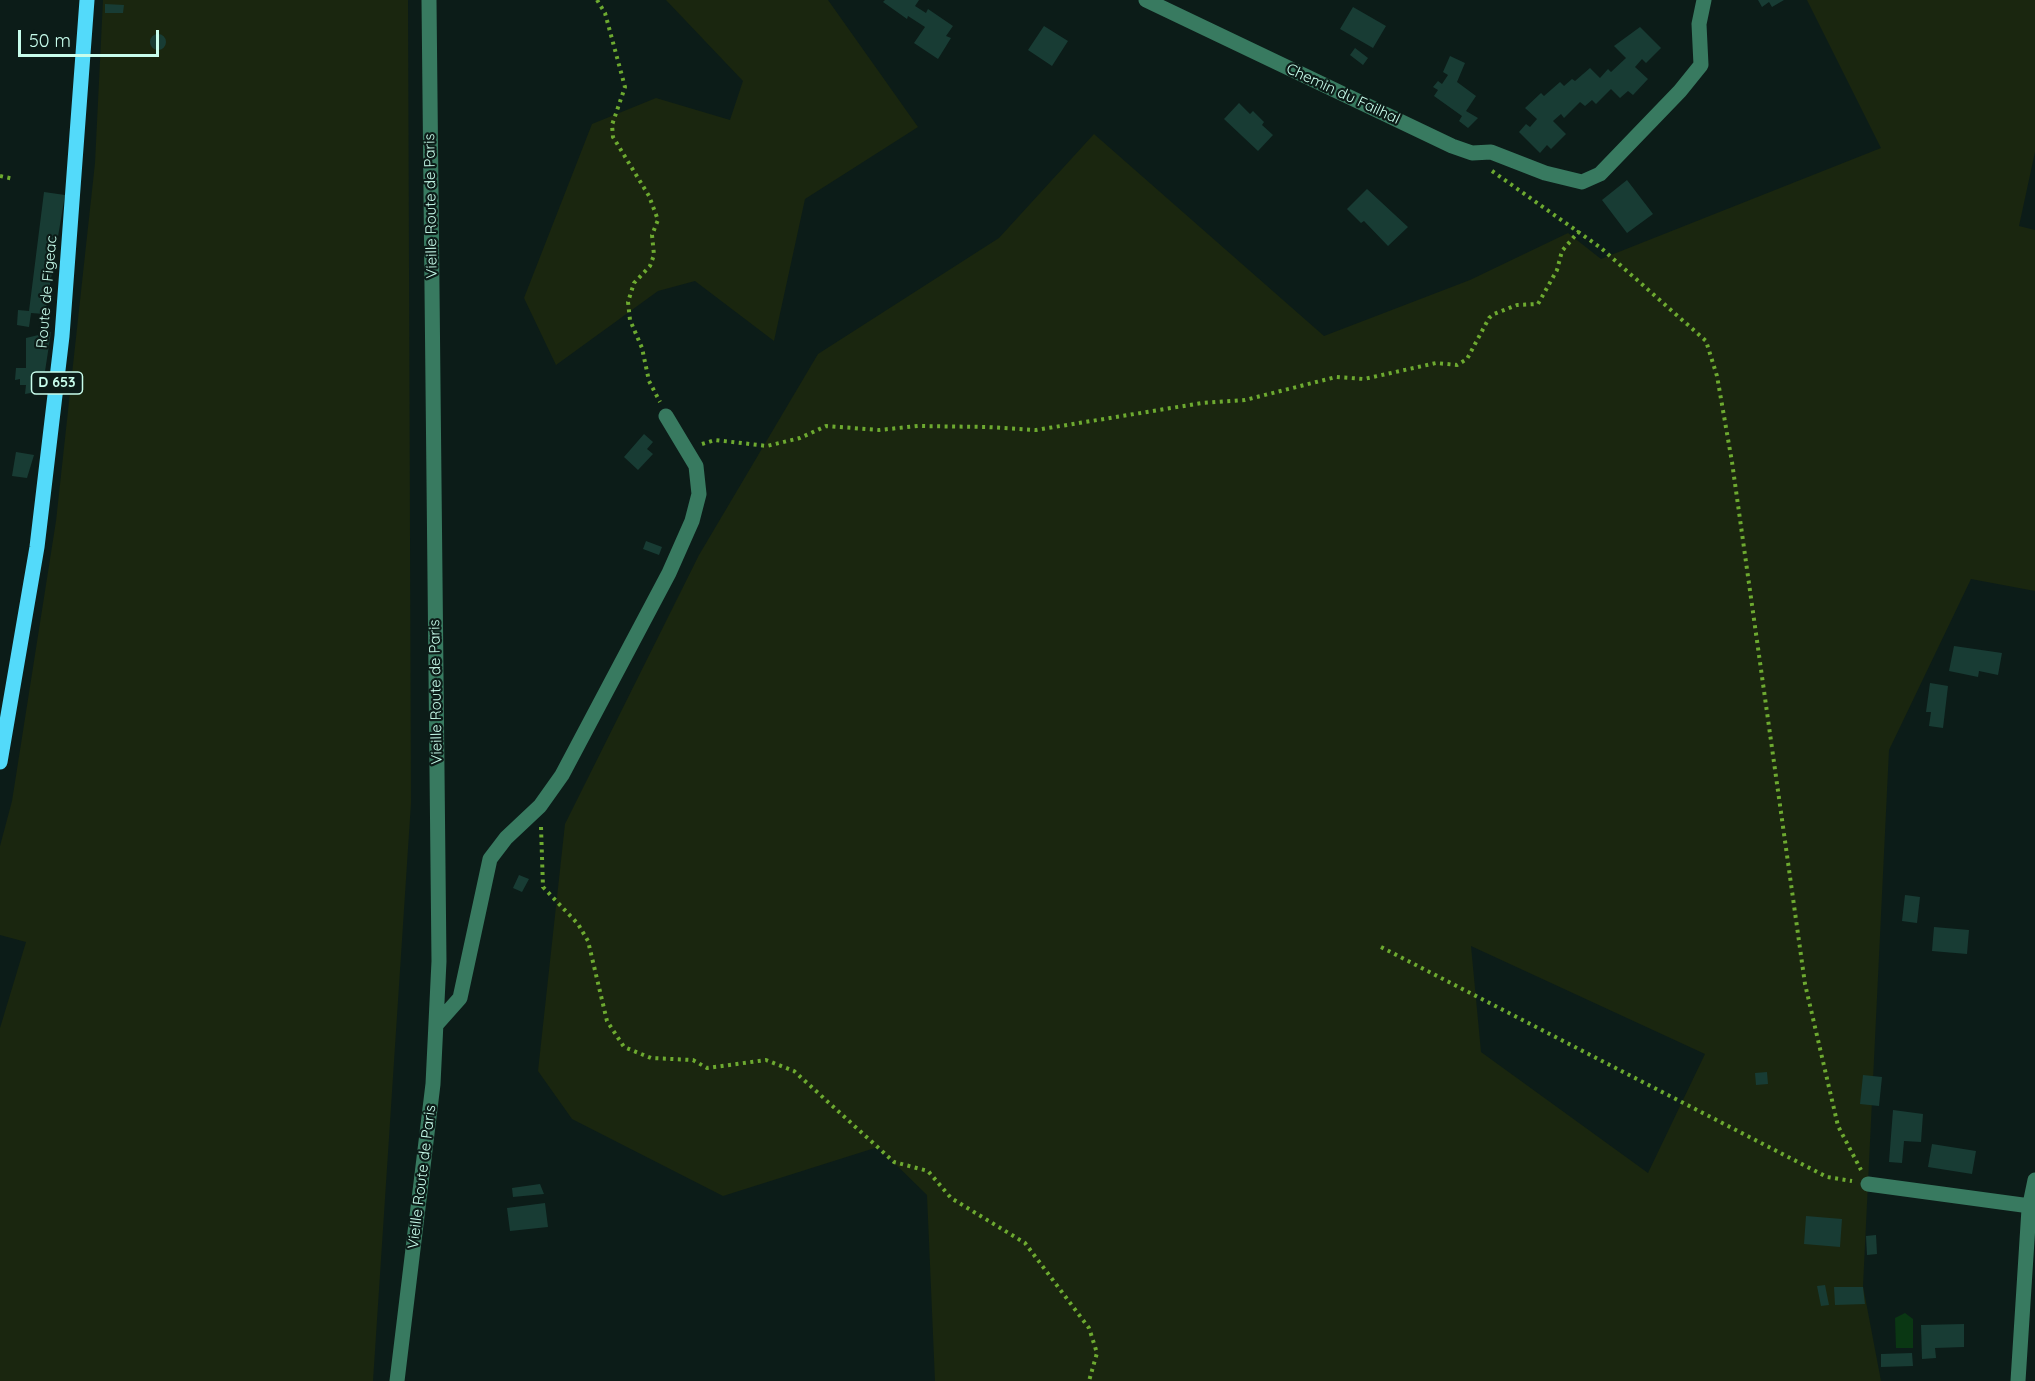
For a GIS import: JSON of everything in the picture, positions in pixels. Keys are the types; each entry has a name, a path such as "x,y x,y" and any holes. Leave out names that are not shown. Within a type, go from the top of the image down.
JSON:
{"main road":[{"name":"Route de Figeac","path":"0,762 37,548 62,336 87,0"}],"street":[{"name":"Vieille Route de Paris","path":"397,1381 434,1084 439,961 429,0"},
{"name":"Chemin du Failhal","path":"1146,0 1472,153 1491,152 1545,173 1582,182 1600,174 1680,91 1701,65 1699,24 1704,0"},
{"path":"436,1025 460,998 490,858 506,838 540,806 562,775 669,573 692,521 699,479 696,466 666,416"},
{"path":"2018,1381 2030,1206 2035,1180"},
{"path":"1868,1184 2030,1206"}],"path":[{"path":"597,0 605,13 625,87 612,125 613,137 649,196 658,219 652,235 654,255 650,266 634,283 628,302 630,320 642,348 649,381 666,416"},
{"path":"1472,153 1496,176 1579,231 1706,341 1717,376 1732,462 1805,984 1838,1126 1868,1184"},
{"path":"0,176 14,179"},
{"path":"687,449 715,440 768,446 800,438 826,426 879,430 918,426 1036,430 1203,403 1245,400 1336,377 1364,379 1436,363 1457,365 1467,359 1489,318 1494,314 1517,304 1538,304 1557,270 1562,251 1579,231"},
{"path":"540,806 543,887 578,924 588,941 607,1021 624,1047 651,1058 693,1060 707,1068 766,1060 794,1071 894,1162 928,1171 951,1198 1024,1243 1089,1328 1097,1353 1089,1381"},
{"path":"1381,947 1827,1177 1868,1184"}],"shaded area":[{"path":"103,0 408,0 411,803 373,1381 0,1381 0,1028 26,942 0,935 0,846 12,801 56,521 95,163"},
{"path":"666,0 828,0 918,127 805,199 774,341 695,281 658,291 556,365 524,298 592,124 656,98 730,120 743,81"},
{"path":"1807,0 2035,0 2035,152 2019,226 2035,230 2035,591 1971,579 1889,750 1863,1286 1881,1381 935,1381 927,1195 878,1147 723,1196 572,1119 538,1071 565,824 699,555 818,354 999,238 1094,134 1324,336 1470,280 1568,233 1601,259 1881,148","holes":["1471,946 1705,1054 1648,1173 1481,1052"]},
{"path":"1905,1313 1913,1319 1913,1348 1896,1348 1895,1318"}],"building":[{"path":"885,0 919,0 915,6 926,13 928,9 953,26 946,36 951,38 938,59 914,43 925,27 908,16 907,19 883,2"},
{"path":"1758,0 1784,0 1772,7 1769,2 1762,7"},
{"path":"105,4 124,5 123,13 105,13"},
{"path":"1353,7 1386,26 1373,48 1340,29"},
{"path":"1044,26 1068,41 1052,66 1028,50"},
{"path":"1640,27 1661,48 1646,63 1642,59 1635,67 1648,79 1633,95 1628,91 1620,98 1611,89 1596,104 1592,100 1585,106 1580,102 1564,118 1561,114 1553,121 1566,134 1551,149 1547,145 1540,153 1519,132 1526,124 1530,127 1537,119 1525,108 1541,93 1544,96 1560,82 1564,86 1572,79 1575,81 1590,68 1600,78 1608,69 1611,72 1626,58 1614,46"},
{"path":"158,34 166,42 158,50 150,42"},
{"path":"1355,48 1368,58 1363,65 1350,55"},
{"path":"1450,56 1465,63 1457,82 1476,96 1466,111 1478,118 1468,128 1459,121 1462,116 1434,96 1438,90 1433,87 1438,81 1442,84 1448,75 1443,72"},
{"path":"1239,103 1250,114 1253,111 1264,122 1262,125 1273,135 1258,151 1224,119"},
{"path":"1627,180 1653,214 1627,233 1602,200"},
{"path":"1367,189 1408,227 1388,246 1364,221 1361,223 1347,209"},
{"path":"44,192 65,195 45,314 31,313 29,327 17,325 18,310 29,311"},
{"path":"51,332 42,391 25,394 26,385 20,385 20,379 15,380 16,368 26,368 26,338"},
{"path":"644,434 653,442 647,449 653,454 638,470 624,457"},
{"path":"16,452 34,455 27,478 12,476"},
{"path":"646,541 662,547 659,555 643,549"},
{"path":"1954,646 2002,653 1998,675 1979,671 1978,677 1949,671"},
{"path":"1930,683 1948,686 1943,728 1929,726 1931,712 1926,712"},
{"path":"519,875 529,879 522,892 513,888"},
{"path":"1905,895 1920,897 1917,923 1902,921"},
{"path":"1934,927 1969,930 1967,954 1932,951"},
{"path":"1767,1072 1768,1084 1756,1085 1755,1073"},
{"path":"1863,1075 1882,1077 1879,1106 1860,1104"},
{"path":"1893,1110 1923,1114 1921,1142 1904,1141 1902,1163 1889,1162"},
{"path":"1932,1144 1976,1151 1972,1174 1928,1167"},
{"path":"540,1184 544,1194 513,1197 512,1188"},
{"path":"545,1203 548,1227 510,1231 507,1208"},
{"path":"1806,1216 1842,1219 1840,1247 1804,1244"},
{"path":"1876,1235 1877,1254 1867,1255 1866,1236"},
{"path":"1825,1285 1829,1305 1821,1306 1817,1286"},
{"path":"1834,1287 1863,1287 1865,1304 1835,1305"},
{"path":"1964,1324 1964,1347 1935,1348 1936,1358 1922,1359 1921,1325"},
{"path":"1912,1353 1913,1366 1881,1367 1881,1354"}]}
